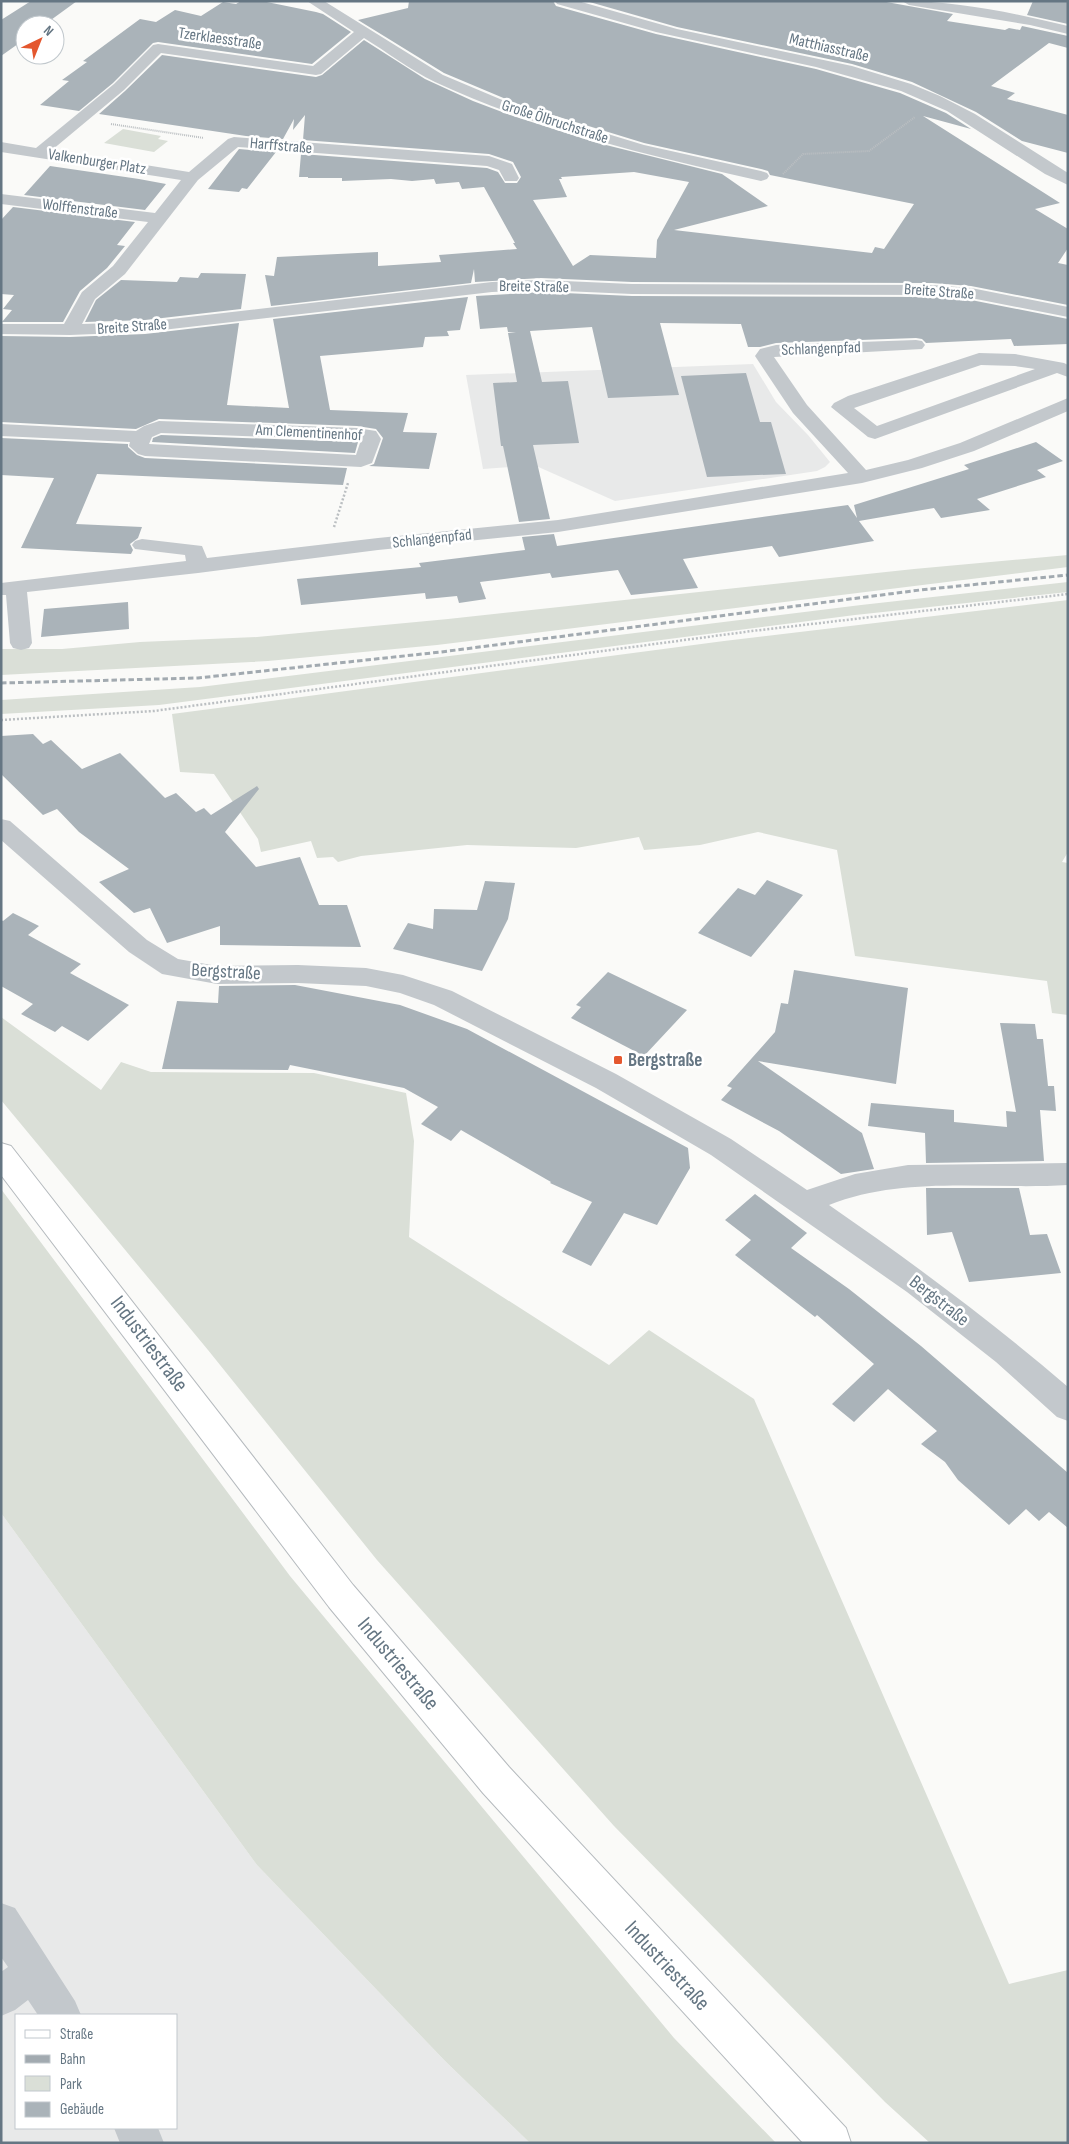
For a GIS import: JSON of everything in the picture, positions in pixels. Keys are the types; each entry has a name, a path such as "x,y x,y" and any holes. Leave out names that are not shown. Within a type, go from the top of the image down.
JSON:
{"main road":[{"name":"Industriestraße","path":"1,1154 367,1627 496,1780 831,2143"}],"street":[{"name":"Große Ölbruchstraße","path":"314,1 438,78 514,110 640,149 761,176"},
{"path":"328,10 345,1"},
{"name":"Matthiasstraße","path":"562,1 684,35 848,70 888,81 937,100 968,116 1068,180"},
{"path":"909,1 978,6 1068,30"},
{"name":"Tzerklaesstraße","path":"39,153 120,87 158,48 316,71 362,31"},
{"name":"Harffstraße","path":"70,330 88,296 119,270 192,177 234,142 489,162 506,167 511,178"},
{"name":"Valkenburger Platz","path":"1,147 192,177"},
{"name":"Wolffenstraße","path":"1,200 158,218"},
{"name":"Breite Straße","path":"1,330 146,327 463,290 541,285 632,289 932,290 971,293 1068,312"},
{"name":"Schlangenpfad","path":"862,477 800,408 764,356 766,353 776,350 916,345"},
{"path":"979,359 1015,360 1063,369 875,433 841,407 855,400 979,359"},
{"name":"Schlangenpfad","path":"9,588 198,567 378,544 558,526 862,477 904,468 968,448 1013,430 1068,404"},
{"name":"Am Clementinenhof","path":"159,427 357,434 369,435 371,440 365,459 361,462 145,450 139,446 140,438 146,432 159,427"},
{"path":"1,430 140,438"},
{"path":"142,545 195,550 198,567"},
{"path":"9,588 21,643"},
{"name":"Bergstraße","path":"1,827 138,946 171,967 217,975 298,974 366,977 403,984 443,998 606,1080 721,1147 804,1203 918,1284 1007,1353 1068,1407"},
{"path":"804,1203 855,1184 891,1179 935,1175 1068,1174"},
{"path":"1,1922 60,2014"},
{"path":"1,1996 33,1972"},
{"path":"135,2129 144,2143"}],"path":[{"path":"761,176 782,176 803,154 869,151 937,100"},
{"path":"79,119 234,142"},
{"path":"347,485 334,529 353,530 372,537 378,544"},
{"path":"1,720 174,708 291,694 743,632 1068,594"}],"shaded area":[{"path":"753,364 776,402 808,435 830,462 825,467 817,471 615,501 534,465 483,469 466,375"},
{"path":"1,1513 257,1865 446,2062 530,2143 1,2143"}],"green space":[{"path":"123,129 161,136 158,139 168,141 154,152 104,143"},
{"path":"1068,555 1068,567 437,645 268,661 1,675 1,649 62,649 140,642 257,637 448,619 914,569"},
{"path":"1068,582 1068,592 855,615 159,705 1,714 1,700 200,687 861,605"},
{"path":"1068,600 1068,852 1062,862 1068,863 1068,1015 1052,1013 1047,981 855,956 837,850 758,832 700,845 644,850 639,837 576,848 467,845 361,856 338,862 333,857 317,858 311,841 261,852 258,839 214,774 180,772 172,714 724,641"},
{"path":"1,1017 101,1090 121,1062 151,1072 314,1073 406,1093 414,1141 409,1237 609,1365 649,1330 754,1399 1009,1984 1068,1970 1068,2143 930,2143 885,2102 614,1826 377,1560 208,1350 1,1100"},
{"path":"1,1189 290,1576 674,2038 776,2143 530,2143 446,2062 257,1865 1,1513"}],"building":[{"path":"31,1 77,1 58,15 15,15 15,46 1,56 1,20"},
{"path":"241,1 262,1 316,12 323,14 351,32 312,64 158,42 153,43 113,83 79,111 40,105 69,81 62,80 87,62 83,61 140,19 156,22 175,10 201,16 223,2 236,4"},
{"path":"409,1 553,1 556,6 656,34 816,69 900,93 946,113 971,129 923,116 1060,203 1035,209 1068,229 1068,248 1058,263 1068,265 1068,305 971,286 932,283 632,282 541,278 475,282 474,269 471,283 271,306 265,275 274,276 277,257 378,252 378,266 441,262 439,255 517,249 484,187 462,189 459,182 436,184 434,179 412,181 391,179 342,181 342,178 299,177 301,154 487,168 498,172 505,183 517,183 521,177 513,162 489,154 303,140 305,115 293,130 294,119 283,139 246,136 99,114 162,55 316,77 322,75 364,40 425,79 473,101 594,142 722,174 768,206 674,230 872,253 875,247 884,249 914,204 770,175 768,171 761,169 644,143 520,105 444,73 358,20 408,8","holes":["634,172 689,182 657,240 656,258 590,255 573,266 533,200 567,197 559,179 562,179 561,177"]},
{"path":"586,1 881,1 953,14 947,21 1005,30 1009,28 1020,30 1022,26 1068,36 1068,48 1049,43 991,86 1015,93 1007,99 1068,115 1068,153 1022,141 976,112 912,82 852,64 677,27"},
{"path":"1033,1 1068,1 1068,24 1027,15"},
{"path":"239,149 276,152 247,189 242,188 239,192 208,189"},
{"path":"50,166 166,184 145,210 24,195"},
{"path":"13,207 135,222 117,245 125,246 107,268 80,291 63,322 2,322 12,310 3,309 14,295 1,294 1,220"},
{"path":"201,273 246,274 241,309 145,320 85,322 96,300 121,280 177,282 180,277 198,278"},
{"path":"541,292 632,296 932,297 971,300 1068,319 1068,344 1014,346 1011,339 926,343 922,339 916,338 776,343 760,347 748,347 741,324 660,323 679,395 608,398 592,327 530,331 542,382 568,381 579,443 533,445 550,519 519,522 503,446 501,446 493,383 517,382 508,333 516,332 508,332 507,327 480,329 476,296"},
{"path":"468,297 460,330 447,331 449,336 425,337 423,347 320,356 330,410 408,413 403,432 437,433 429,469 369,466 374,464 383,438 376,429 357,426 159,419 136,429 1,422 1,336 70,337 145,334 239,323 227,405 289,408 273,319"},
{"path":"746,373 760,422 771,422 786,474 707,477 681,376"},
{"path":"161,435 358,442 355,453 152,442 153,438"},
{"path":"1,438 128,444 128,447 137,455 145,458 347,468 343,485 97,474 76,524 142,527 138,538 130,544 133,550 131,554 21,548 54,478 1,475"},
{"path":"1036,442 1063,461 1037,470 1046,477 977,499 990,510 941,518 934,508 859,521 874,541 779,557 772,546 683,559 698,588 631,595 618,570 552,578 550,573 480,582 486,599 459,603 457,596 426,599 425,593 301,605 297,579 421,567 419,563 525,550 522,537 554,534 557,546 848,505 857,518 854,505 969,469 964,465"},
{"path":"128,602 129,629 41,637 44,609"},
{"path":"33,734 43,744 51,740 82,769 120,753 165,798 176,793 196,812 204,808 211,815 257,786 259,789 225,832 256,867 300,857 319,905 347,905 361,947 220,945 220,926 167,943 150,908 134,913 99,882 129,869 79,832 57,809 43,815 1,774 1,736"},
{"path":"767,880 803,895 751,957 698,933 738,888 755,895"},
{"path":"485,881 515,883 508,919 482,971 393,949 408,923 433,929 434,909 477,910"},
{"path":"13,913 39,926 28,935 81,964 70,973 129,1005 88,1041 62,1026 55,1032 21,1014 33,1004 1,986 1,920 3,921"},
{"path":"794,970 908,988 896,1084 758,1061 862,1133 874,1169 841,1174 779,1131 721,1100 732,1088 727,1086 775,1032 781,1003 788,1004"},
{"path":"608,972 687,1010 644,1056 571,1018 581,1007 576,1005"},
{"path":"295,985 400,1005 467,1029 688,1148 690,1168 657,1225 624,1213 591,1266 562,1252 592,1202 550,1183 461,1130 451,1141 421,1124 438,1107 404,1088 290,1065 288,1070 162,1069 177,1001 218,1003 219,986"},
{"path":"1000,1023 1035,1024 1037,1039 1043,1039 1048,1086 1054,1086 1056,1111 1040,1110 1044,1161 926,1163 925,1133 868,1126 871,1103 954,1110 954,1122 1007,1127 1006,1111 1016,1112"},
{"path":"926,1188 1019,1188 1030,1235 1047,1234 1061,1273 969,1282 952,1232 927,1235"},
{"path":"755,1194 807,1233 791,1248 849,1289 921,1346 1068,1473 1068,1528 1049,1512 1039,1521 1026,1509 1009,1525 958,1480 945,1462 921,1444 937,1431 888,1389 854,1422 832,1404 874,1364 817,1315 815,1317 735,1255 751,1240 725,1220"}],"railway":[{"path":"1,683 198,678 441,652 920,590 1068,575"}],"place":[{"name":"Bergstraße","path":"618,1060"}]}
